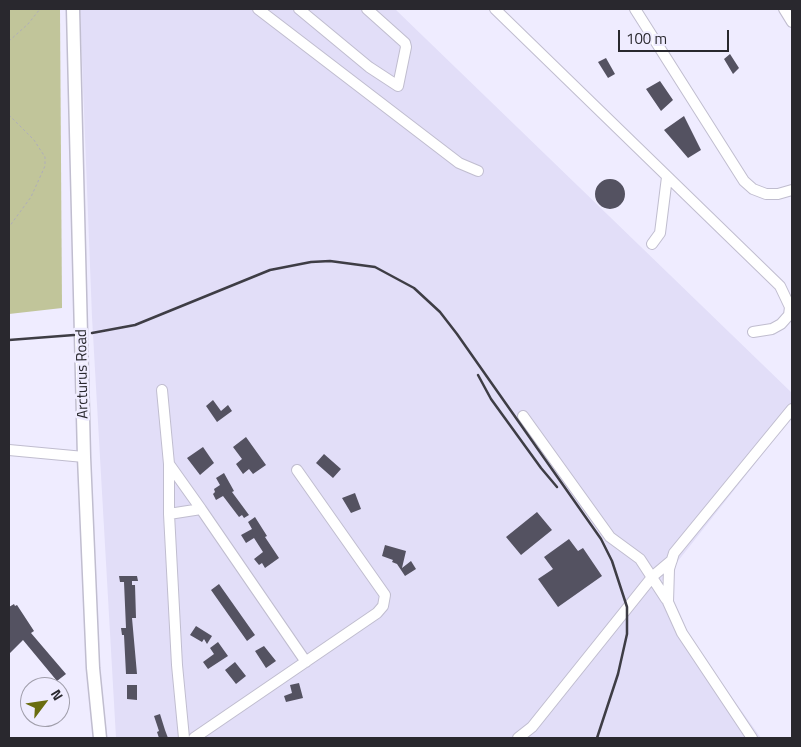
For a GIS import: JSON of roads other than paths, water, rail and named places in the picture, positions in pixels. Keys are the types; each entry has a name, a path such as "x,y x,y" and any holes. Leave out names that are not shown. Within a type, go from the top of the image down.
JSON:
{"main road":[{"name":"Arcturus Road","path":"73,9 84,457 93,668 100,738"}],"street":[{"path":"258,9 459,162 478,171"},
{"path":"299,9 369,67 398,86 406,47 405,43 367,9"},
{"path":"494,9 780,286 790,306 789,316 772,329 753,332"},
{"path":"634,9 744,181 753,189 766,194 778,194 792,190"},
{"path":"784,9 792,22"},
{"path":"652,244 660,233 667,177"},
{"path":"162,390 169,464 169,514 177,665 184,738"},
{"path":"668,602 667,583 674,553 792,408"},
{"path":"523,416 610,537 640,559 668,602 690,648 752,738"},
{"path":"9,450 84,457"},
{"path":"169,464 306,662"},
{"path":"194,738 377,613 383,606 385,595 297,470"},
{"path":"169,514 201,509"},
{"path":"518,738 532,727 556,698 652,576 672,560"}],"railway":[{"path":"92,333 135,325 270,270 311,262 330,261 375,267 414,288 440,312 457,334 601,539 612,561 627,607 627,634 618,674 597,738"},
{"path":"9,340 74,335"},
{"path":"478,375 491,399 557,487"}]}
